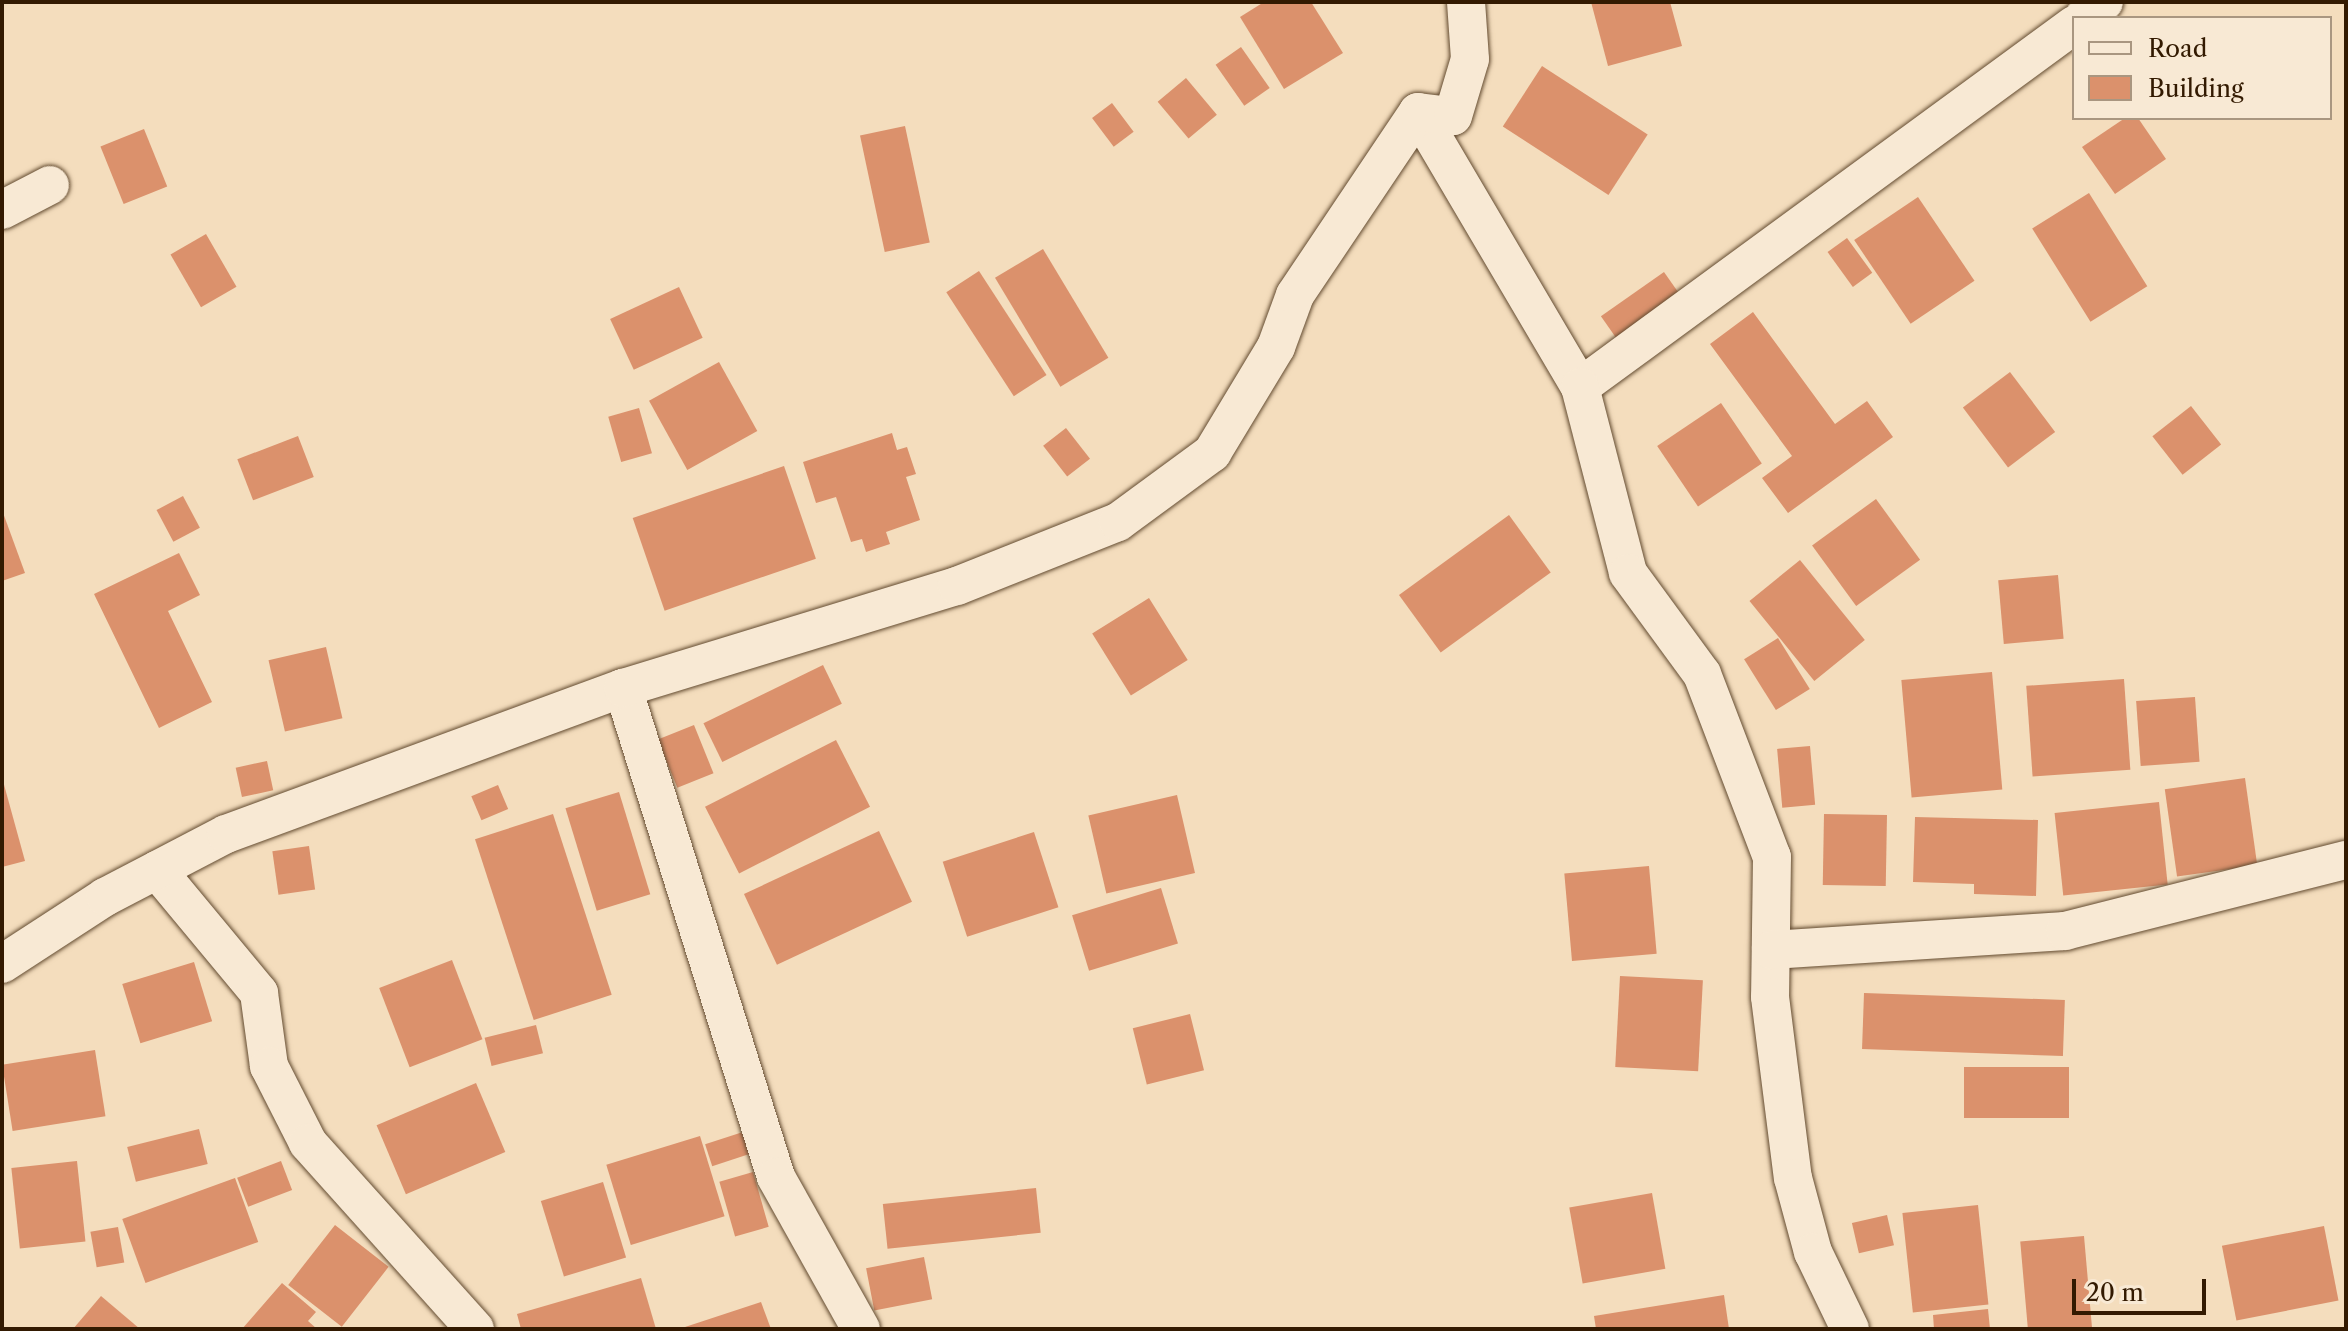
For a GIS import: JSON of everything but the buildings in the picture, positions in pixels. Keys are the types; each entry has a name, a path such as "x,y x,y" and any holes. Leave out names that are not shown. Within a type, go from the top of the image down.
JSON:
{"street":[{"path":"1418,112 1453,116 1470,59 1466,2"},
{"path":"2086,16 2104,2"},
{"path":"1580,387 2072,26"},
{"path":"1418,112 1580,387 1628,573 1702,674 1772,857 1770,997 1793,1178 1813,1252 1850,1329"},
{"path":"2,964 157,870 226,834 623,688 957,586 1118,522 1212,453 1276,347 1295,295 1418,112"},
{"path":"2,210 50,185"},
{"path":"623,688 776,1177 861,1329"},
{"path":"1771,950 2065,931 2346,860"},
{"path":"157,870 259,993 269,1066 308,1143 475,1329"}]}
